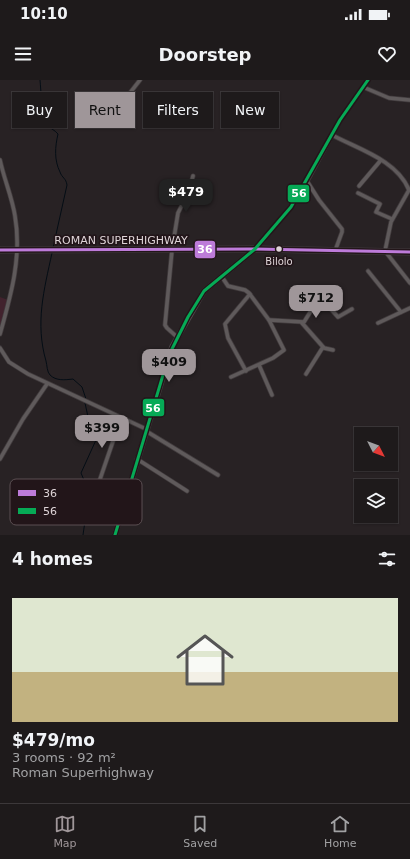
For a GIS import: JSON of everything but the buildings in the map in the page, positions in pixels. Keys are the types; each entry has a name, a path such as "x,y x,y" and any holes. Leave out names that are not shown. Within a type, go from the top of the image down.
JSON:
{"main road":[{"name":"ROMAN SUPERHIGHWAY","path":"0,250 255,249 410,252"},
{"path":"131,479 169,355 177,337 204,291 255,249"},
{"path":"115,535 118,525"}],"street":[{"path":"131,92 140,80"},
{"path":"255,249 294,203 344,113 368,80"},
{"path":"363,87 389,98 410,100"},
{"path":"332,134 381,160 402,177 409,190 392,219 385,252 410,283"},
{"path":"0,160 15,217 18,250 12,294 0,334"},
{"path":"359,186 381,160"},
{"path":"177,337 165,325 172,250 178,212 190,188 193,176"},
{"path":"307,181 319,200 342,228 341,237 335,251"},
{"path":"358,193 380,204 376,212 392,219"},
{"path":"368,271 400,312"},
{"path":"222,276 228,286 245,290 250,294 269,320 284,351 274,358 231,377"},
{"path":"246,371 228,338 225,324 250,294"},
{"path":"269,320 302,323 306,321 314,306 322,299 338,317 352,309"},
{"path":"378,323 410,308"},
{"path":"302,323 323,347 332,350"},
{"path":"306,374 323,347"},
{"path":"1,351 13,366 47,384 146,430 218,475"},
{"path":"259,365 272,395"},
{"path":"0,459 23,419 47,384"},
{"path":"100,479 121,418"},
{"path":"137,459 187,491"}],"shaded area":[{"path":"0,297 8,300 0,328"}],"waterway":[{"path":"40,80 45,121 46,124 58,134 56,158 58,167 67,185 53,248"},
{"path":"52,253 44,293 41,320 41,333 48,370 52,377 64,380 73,379 82,387 86,399"},
{"path":"84,479 81,473 96,440 94,432 90,426 85,403"},
{"path":"83,535 85,525"}],"transit line":[{"name":"56","path":"132,479 169,355 188,317 204,291 255,249 291,207 340,120 368,80"},
{"name":"36","path":"0,250 255,249 410,252"},
{"name":"56","path":"115,535 118,525"}],"place":[{"name":"Bilolo","path":"279,249"}]}
